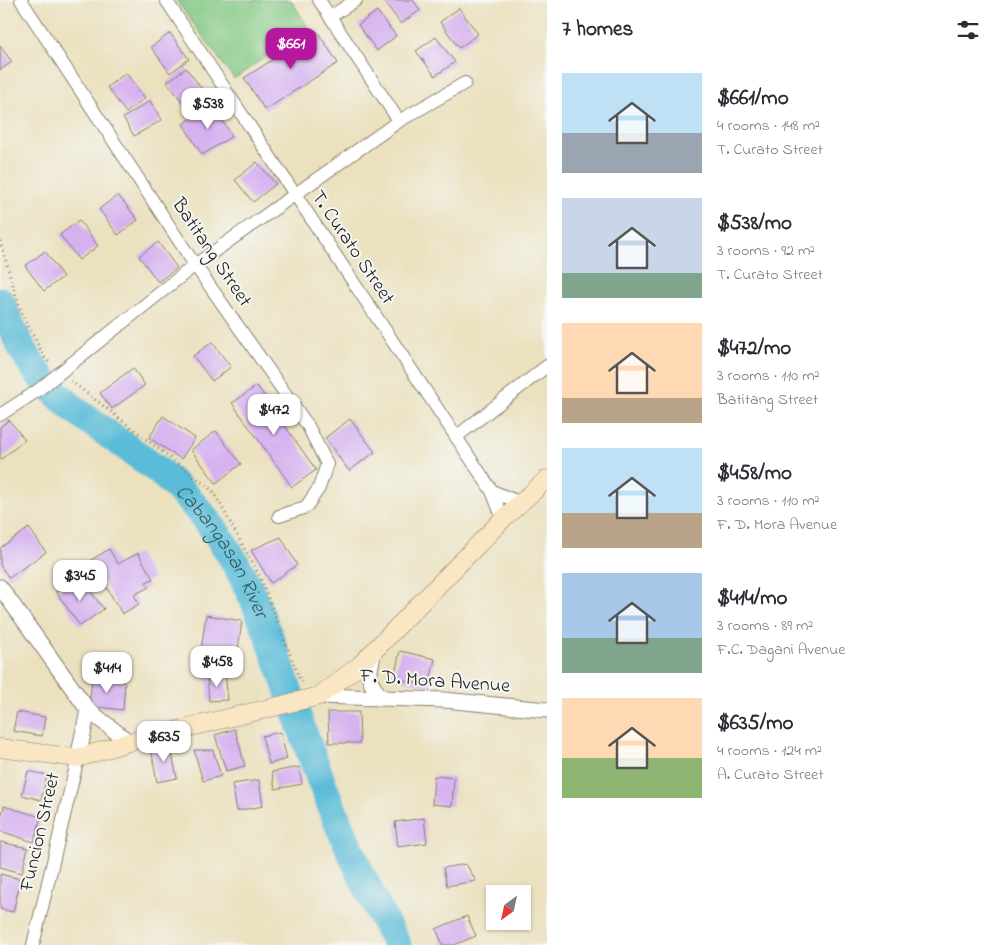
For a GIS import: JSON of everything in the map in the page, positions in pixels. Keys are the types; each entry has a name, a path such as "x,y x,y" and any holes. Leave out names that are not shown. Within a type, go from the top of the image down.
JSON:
{"main road":[{"path":"0,748 78,758 130,742 305,700 360,665 503,519 547,479"}],"street":[{"name":"Batitang Street","path":"21,0 195,265 308,426 327,464 319,488 306,507 279,516"},
{"name":"T. Curato Street","path":"166,0 492,491 503,519"},
{"path":"319,0 399,121"},
{"path":"330,17 356,0"},
{"path":"0,415 60,374 195,265 399,121 465,83"},
{"path":"456,437 547,366"},
{"path":"492,491 520,503"},
{"path":"0,587 88,710 130,742"},
{"path":"374,651 369,678 373,689 384,698"},
{"name":"F. D. Mora Avenue","path":"305,700 384,698 444,700 547,710"},
{"path":"78,758 88,710"},
{"name":"Funcion Street","path":"33,945 78,758"}],"path":[{"path":"0,242 21,312 45,358 60,374 212,490 260,577 286,639 305,700"}],"green space":[{"path":"176,0 291,0 308,27 234,79"}],"building":[{"path":"383,0 413,0 420,10 401,24"},
{"path":"459,8 478,34 459,48 440,22"},
{"path":"377,11 396,36 377,51 358,25"},
{"path":"317,31 338,63 265,110 244,78"},
{"path":"170,33 189,59 170,73 151,47"},
{"path":"436,37 455,62 435,76 416,51"},
{"path":"0,46 12,62 0,70"},
{"path":"186,68 205,93 186,107 167,82"},
{"path":"126,73 145,98 126,113 107,87"},
{"path":"150,101 162,120 134,136 123,118"},
{"path":"213,105 232,136 202,155 183,124"},
{"path":"257,162 276,184 253,202 235,180"},
{"path":"118,195 138,220 118,235 99,209"},
{"path":"79,220 98,246 79,260 60,235"},
{"path":"158,242 177,268 158,282 139,256"},
{"path":"45,251 63,277 44,291 25,266"},
{"path":"212,342 231,367 212,381 193,356"},
{"path":"133,368 145,385 112,409 100,393"},
{"path":"257,386 316,470 292,487 232,403"},
{"path":"163,416 195,438 181,459 149,438"},
{"path":"350,419 375,452 349,471 325,438"},
{"path":"9,420 25,440 0,460 0,427"},
{"path":"216,431 241,464 216,483 191,450"},
{"path":"29,528 46,552 9,578 0,565 0,548"},
{"path":"281,537 297,565 271,583 251,550"},
{"path":"109,549 118,564 138,553 153,579 146,582 149,587 134,595 139,604 122,614 91,560"},
{"path":"73,579 82,591 87,587 104,609 80,626 56,592"},
{"path":"206,615 242,621 237,656 201,650"},
{"path":"400,651 435,659 429,686 394,678"},
{"path":"225,674 228,700 209,701 207,675"},
{"path":"92,679 125,682 123,710 89,706"},
{"path":"17,712 45,717 42,736 13,731"},
{"path":"328,712 359,712 360,743 329,743"},
{"path":"235,729 245,766 226,771 215,735"},
{"path":"280,732 287,759 269,764 262,736"},
{"path":"170,744 177,778 157,782 151,748"},
{"path":"194,750 213,750 221,776 203,781"},
{"path":"299,767 302,784 275,789 272,772"},
{"path":"28,771 47,775 41,800 22,795"},
{"path":"434,776 454,778 452,806 432,804"},
{"path":"259,780 263,806 237,811 232,784"},
{"path":"4,806 41,817 34,842 0,831 0,821"},
{"path":"424,818 427,843 398,847 395,822"},
{"path":"0,842 28,848 22,873 0,867"},
{"path":"466,864 476,881 447,886 443,868"},
{"path":"0,874 21,879 13,912 0,909"},
{"path":"467,916 476,936 454,945 443,945 436,929"}],"waterway":[{"name":"Cabangasan River","path":"0,301 22,348 44,381 65,402 148,462 171,482 198,510 229,552 242,575 263,622 338,822 360,872 397,945"}]}
